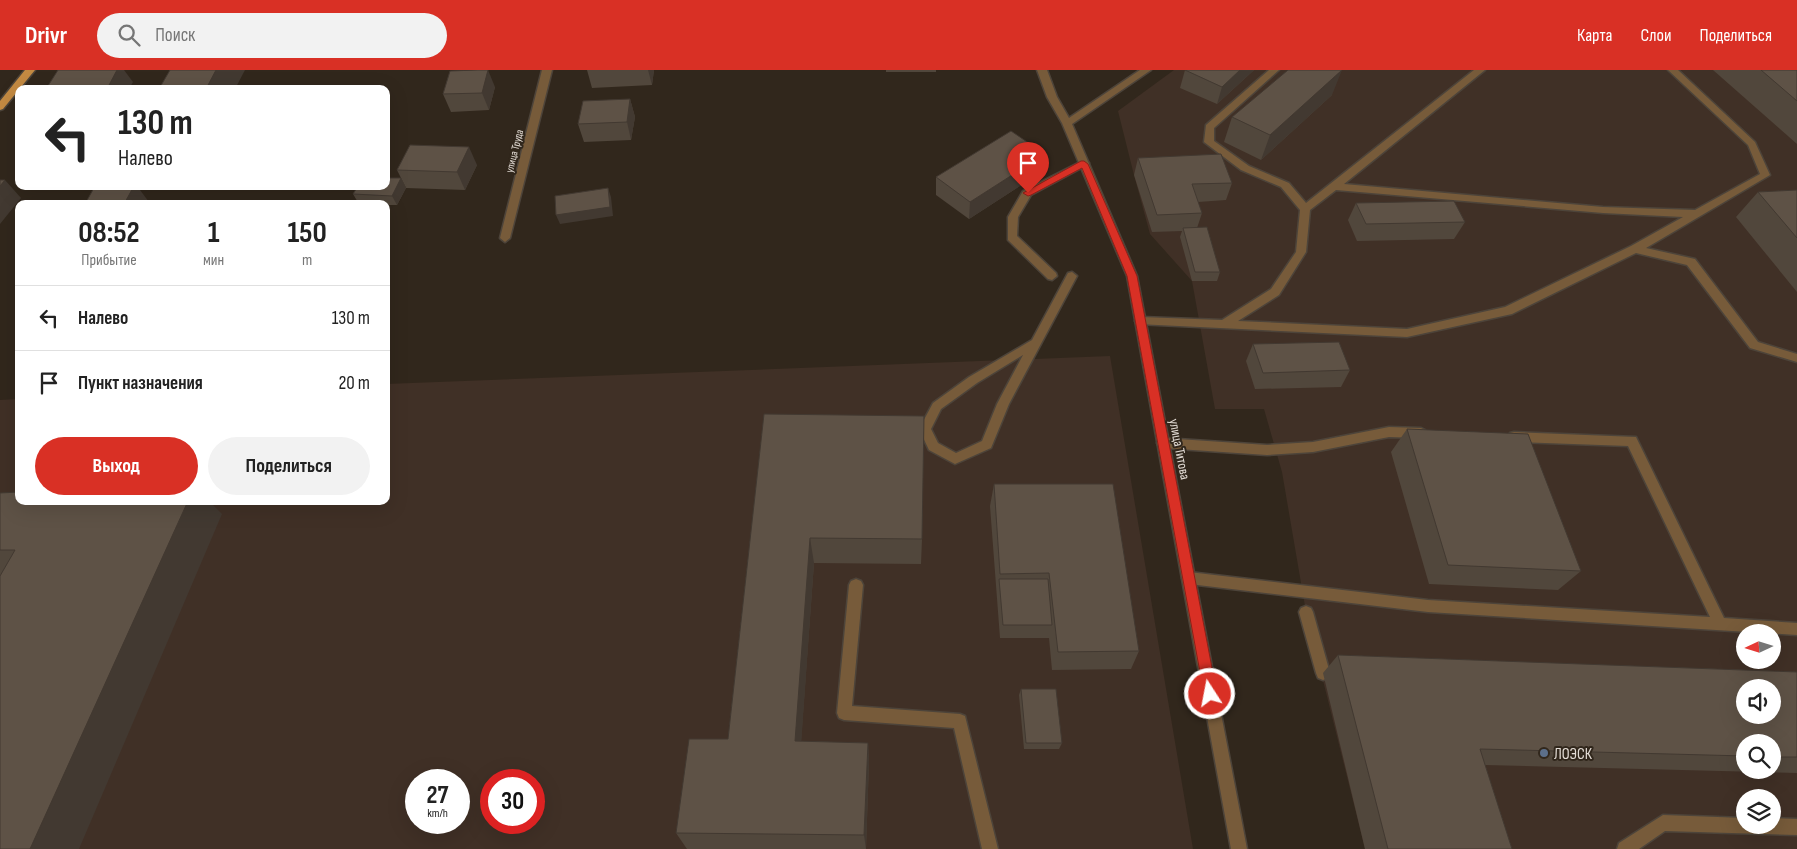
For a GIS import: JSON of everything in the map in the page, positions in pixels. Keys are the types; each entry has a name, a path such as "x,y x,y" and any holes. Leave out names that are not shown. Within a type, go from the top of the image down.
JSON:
{"main road":[{"path":"18,85 30,70"},
{"path":"0,107 15,88"}],"street":[{"name":"улица Труда","path":"505,238 547,70"},
{"name":"улица Титова","path":"1042,70 1052,97 1067,122 1132,276 1239,849"},
{"path":"1067,122 1146,70"},
{"path":"1223,325 1275,292 1301,252 1305,209 1285,185 1245,168 1209,142 1209,127 1274,70"},
{"path":"1305,209 1480,70"},
{"path":"1141,321 1407,333 1508,312 1635,248 1766,175 1752,144 1673,70"},
{"path":"1052,276 1012,237 1013,217 1028,193 1084,164"},
{"path":"1334,186 1603,210 1696,214"},
{"path":"1635,248 1691,262 1754,345 1797,358"},
{"path":"1035,342 973,380 937,406 925,429 933,446 955,459 987,444 1003,404 1072,276"},
{"path":"1163,443 1267,450 1312,447 1389,432 1438,434"},
{"path":"1506,436 1632,441 1720,624"},
{"path":"1189,578 1428,606 1797,629"},
{"path":"856,584 844,713 960,721 990,849"},
{"path":"1306,612 1322,673"},
{"path":"1625,849 1663,823 1797,827"}],"shaded area":[{"path":"1174,70 1797,70 1797,849 1365,849 1306,612 1282,472 1264,409 1215,409 1192,281 1150,234 1118,111"},
{"path":"1110,356 1193,849 0,849 0,400 15,399 15,505 390,505 390,384"}],"building":[{"path":"58,70 117,70 109,85 49,85"},
{"path":"170,70 216,70 208,85 161,85"},
{"path":"488,70 482,93 443,94 450,71"},
{"path":"1185,70 1240,70 1222,87"},
{"path":"1288,70 1342,70 1270,135 1232,117"},
{"path":"1761,70 1797,70 1797,101"},
{"path":"630,99 627,122 578,124 583,101"},
{"path":"1011,131 1045,154 970,202 936,177"},
{"path":"410,145 469,147 457,172 397,170"},
{"path":"1221,154 1232,183 1192,184 1202,213 1157,215 1138,158"},
{"path":"390,178 401,178 392,196 353,194 356,190 390,190"},
{"path":"608,188 610,207 556,215 555,196"},
{"path":"93,190 132,190 126,200 87,200"},
{"path":"1797,190 1797,238 1758,192"},
{"path":"1454,201 1465,222 1366,224 1356,203"},
{"path":"1207,227 1220,272 1195,272 1183,228"},
{"path":"1339,342 1350,370 1263,373 1253,344"},
{"path":"764,414 924,416 922,539 810,538 795,741 868,743 864,835 676,833 689,739 728,739"},
{"path":"1407,429 1528,434 1581,571 1448,565"},
{"path":"994,484 1113,484 1139,651 1058,652 1049,573 1000,574"},
{"path":"15,492 15,505 186,505 30,849 0,849 0,576 15,550 0,550 0,493"},
{"path":"999,579 1048,579 1052,625 1003,625"},
{"name":"ЛОЭСК","path":"1338,655 1797,672 1797,757 1781,757 1781,734 1736,734 1736,756 1480,749 1512,849 1388,849"},
{"path":"1021,689 1056,689 1062,743 1026,743"}],"place":[{"name":"ЛОЭСК","path":"1544,753"}],"route":[{"path":"1028,193 1084,164 1132,276 1210,694"}]}
